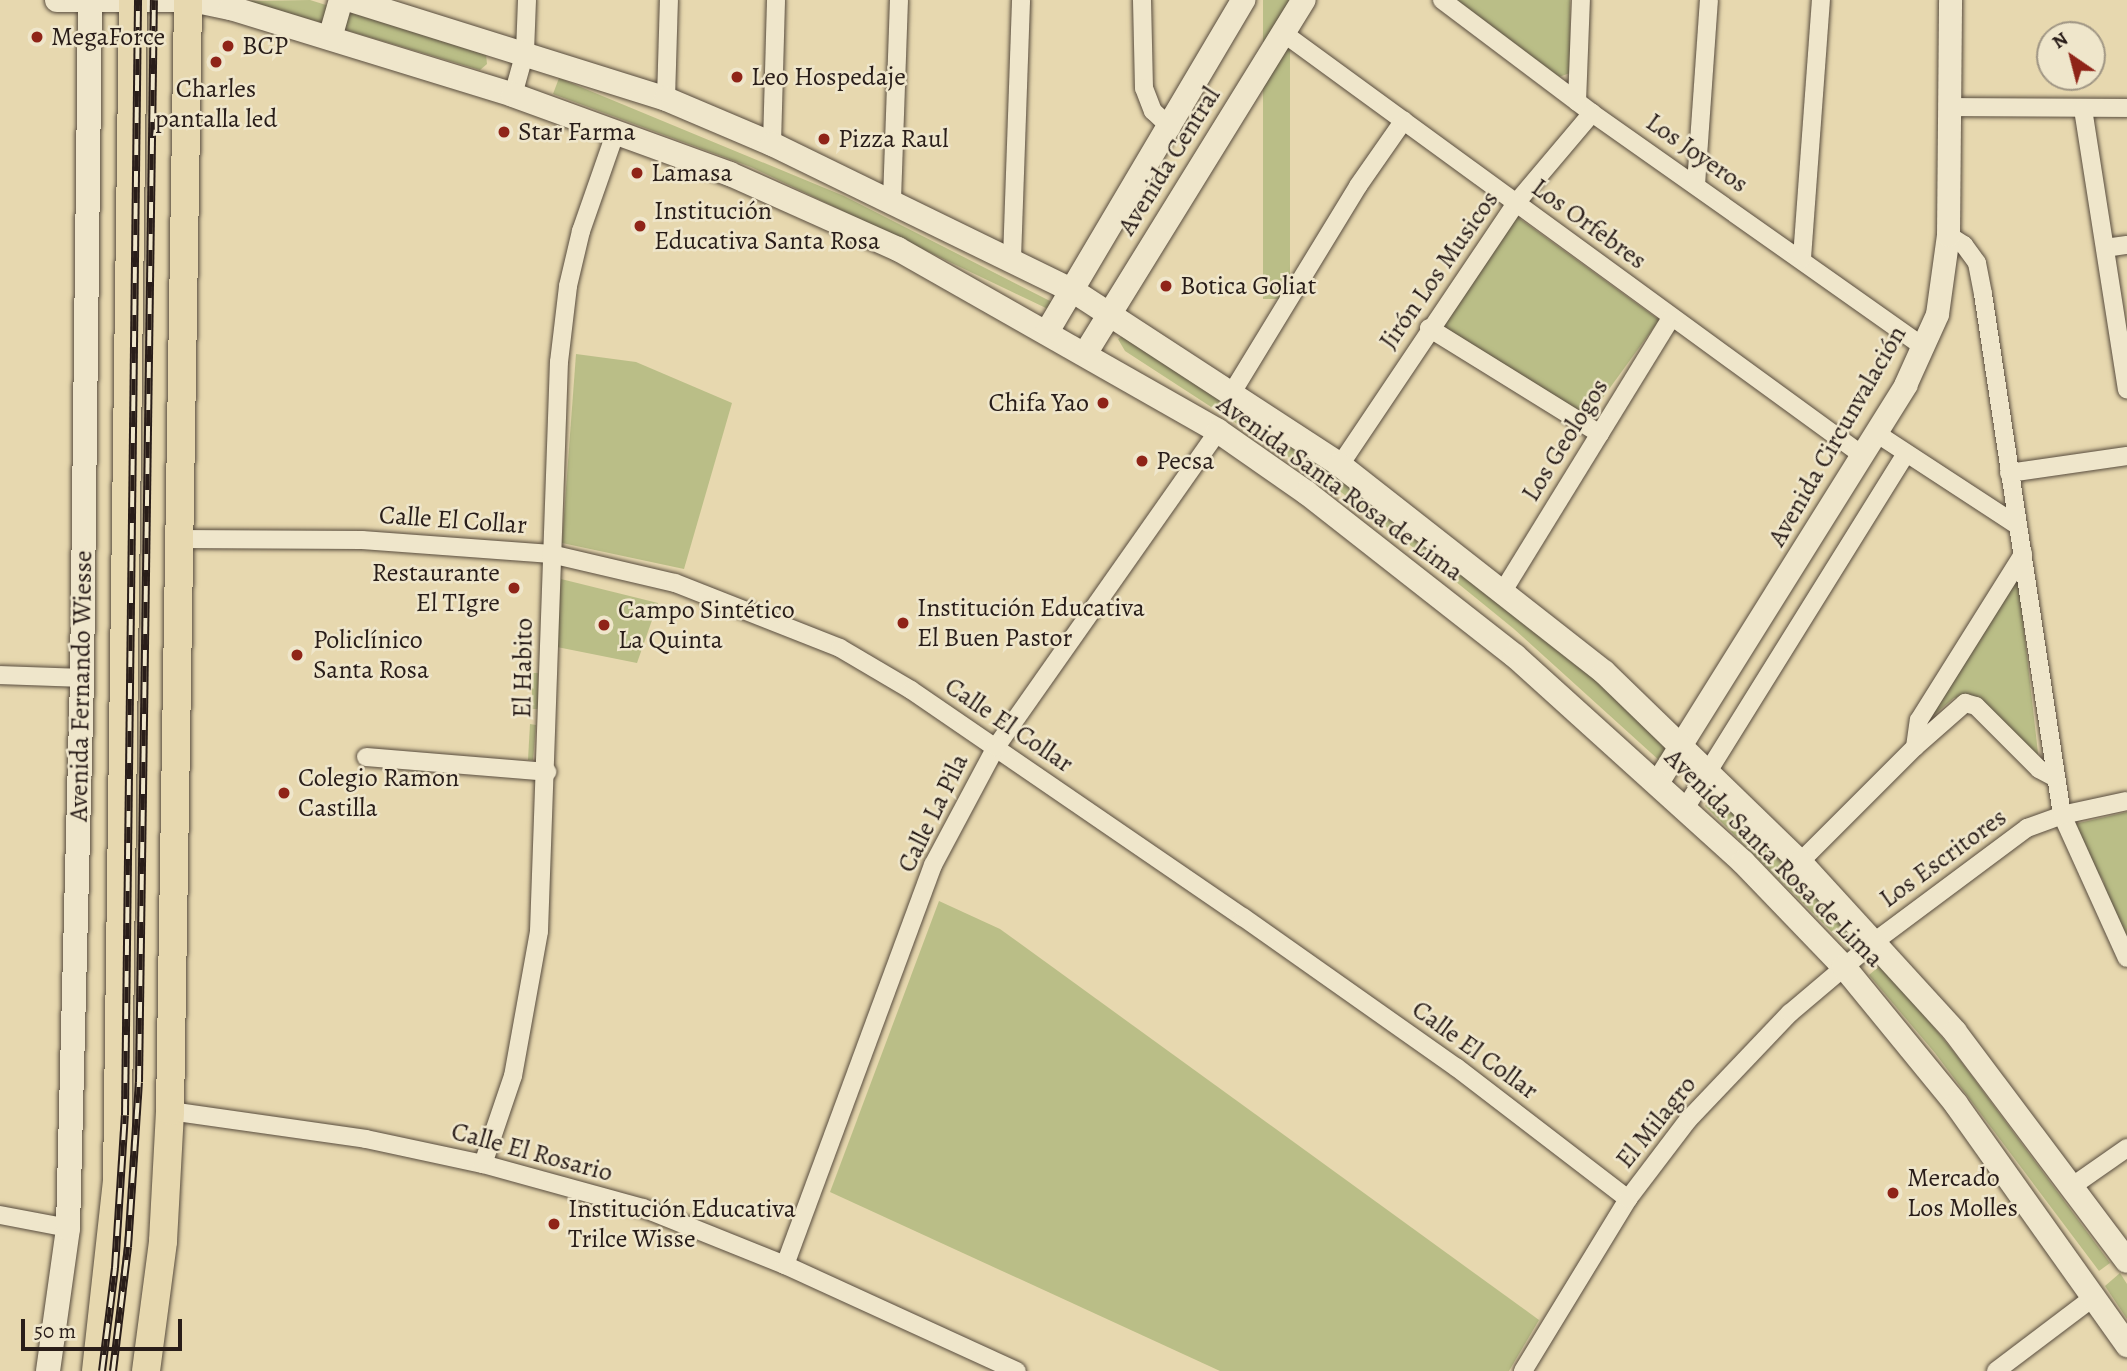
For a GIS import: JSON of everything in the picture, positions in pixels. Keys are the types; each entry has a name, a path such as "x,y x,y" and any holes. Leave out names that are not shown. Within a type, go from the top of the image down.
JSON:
{"main road":[{"path":"57,0 176,0"},
{"path":"146,1371 163,1241 170,1111 177,540 190,0"},
{"name":"Avenida Santa Rosa de Lima","path":"190,0 231,4 513,95 616,131 819,211 1047,332 1218,431 1307,493 1515,656 1686,807 1844,967 1956,1104 2095,1296 2127,1345"},
{"path":"330,38 341,0"},
{"name":"Avenida Santa Rosa de Lima","path":"351,0 525,52 666,99 772,144 892,200 1072,290 1233,391 1340,465 1604,672 1800,862 1955,1032 2074,1185 2127,1261"},
{"name":"Avenida Central","path":"1047,332 1171,128 1244,0"},
{"name":"Avenida Central","path":"1085,354 1286,35 1304,0"},
{"name":"Avenida Fernando Wiesse","path":"48,1371 68,1228 82,678 90,1"},
{"name":"Avenida Fernando Wiesse","path":"96,1371 117,1168 134,1"}],"street":[{"path":"513,95 525,52 527,0"},
{"path":"666,99 668,0"},
{"path":"772,144 776,0"},
{"path":"892,200 899,0"},
{"path":"1012,259 1021,0"},
{"path":"1142,0 1144,88 1153,111 1171,128"},
{"name":"Los Joyeros","path":"1442,0 1592,113 1802,258 1924,347"},
{"path":"1577,102 1581,0"},
{"path":"1696,185 1709,0"},
{"path":"1802,258 1821,0"},
{"name":"Avenida Circunvalación","path":"1658,781 1877,433 1924,347 1937,314 1948,235 1950,0"},
{"name":"Los Orfebres","path":"1286,35 1862,455"},
{"path":"1949,107 2127,108"},
{"path":"2083,109 2127,390"},
{"name":"Jirón Los Musicos","path":"1340,465 1429,328 1516,203 1592,113"},
{"path":"1233,391 1358,186 1404,120"},
{"name":"El Habito","path":"483,1164 513,1076 528,1012 539,931 547,772 551,554 559,362 568,286 581,231 616,131"},
{"path":"1948,235 1964,245 1977,264 2023,554 2054,777 2062,815 2127,958"},
{"path":"2105,248 2127,245"},
{"name":"Los Geologos","path":"1503,591 1671,318"},
{"path":"1429,328 1600,434"},
{"name":"Calle La Pila","path":"785,1265 933,865 996,747 1218,431"},
{"path":"1877,433 2018,526"},
{"path":"1686,807 1906,454"},
{"path":"2009,473 2127,456"},
{"name":"Calle El Collar","path":"177,540 376,541 551,554 675,583 840,648 996,747 1456,1067 1628,1199"},
{"path":"1915,747 1913,733 1919,720 2023,554"},
{"path":"0,675 82,678"},
{"path":"1800,862 1915,747 1965,703 1976,706 2039,769 2054,777"},
{"path":"366,757 547,772"},
{"name":"Los Escritores","path":"1874,942 1990,852 2027,828 2062,815 2127,801"},
{"name":"El Milagro","path":"1523,1371 1628,1199 1688,1120 1736,1068 1874,942"},
{"name":"Calle El Rosario","path":"170,1111 366,1139 483,1164 643,1208 785,1265 1017,1371"},
{"path":"2074,1185 2127,1148"},
{"path":"0,1215 68,1228"},
{"path":"1996,1371 2095,1296"}],"green space":[{"path":"310,0 486,55 487,64 480,70 248,1"},
{"path":"1263,0 1290,0 1290,299 1263,299"},
{"path":"1454,0 1570,0 1570,73 1559,77"},
{"path":"559,78 844,196 1052,302 1048,309 751,167 553,94"},
{"path":"1512,213 1659,320 1582,427 1434,320"},
{"path":"1124,335 1272,425 1524,615 1672,747 1661,762 1514,629 1423,555 1333,486 1125,351 1118,339"},
{"path":"576,354 636,362 732,403 684,569 562,543"},
{"path":"2017,568 2039,762 1965,696 1954,698 1930,718"},
{"name":"Campo Sintético La Quinta","path":"561,579 658,603 637,663 557,647"},
{"path":"532,673 538,673 538,709 532,709"},
{"path":"530,724 536,725 533,760 528,760"},
{"path":"1716,790 1858,940 1855,949 1849,949 1705,806"},
{"path":"2127,812 2127,947 2113,917 2103,880 2066,826"},
{"path":"939,901 1000,929 1539,1320 1509,1371 1220,1371 830,1192"},
{"path":"1882,964 1954,1052 2110,1263 2099,1271 1935,1053 1869,975"},
{"path":"2120,1273 2127,1284 2127,1319 2105,1286"}],"railway":[{"path":"102,1371 115,1268 125,1115 138,0"},
{"path":"113,1371 128,1247 139,1082 154,0"}],"place":[{"name":"MegaForce","path":"37,37"},
{"name":"BCP","path":"228,46"},
{"name":"Charles pantalla led","path":"216,62"},
{"name":"Leo Hospedaje","path":"737,77"},
{"name":"Star Farma","path":"504,132"},
{"name":"Pizza Raul","path":"824,139"},
{"name":"Lamasa","path":"637,173"},
{"name":"Institución Educativa Santa Rosa","path":"640,226"},
{"name":"Botica Goliat","path":"1166,286"},
{"name":"Chifa Yao","path":"1103,403"},
{"name":"Pecsa","path":"1142,461"},
{"name":"Restaurante El TIgre","path":"514,588"},
{"name":"Institución Educativa El Buen Pastor","path":"903,623"},
{"name":"Campo Sintético La Quinta","path":"604,625"},
{"name":"Policlínico Santa Rosa","path":"297,655"},
{"name":"Colegio Ramon Castilla","path":"284,793"},
{"name":"Mercado Los Molles","path":"1893,1193"},
{"name":"Institución Educativa Trilce Wisse","path":"554,1224"}]}
